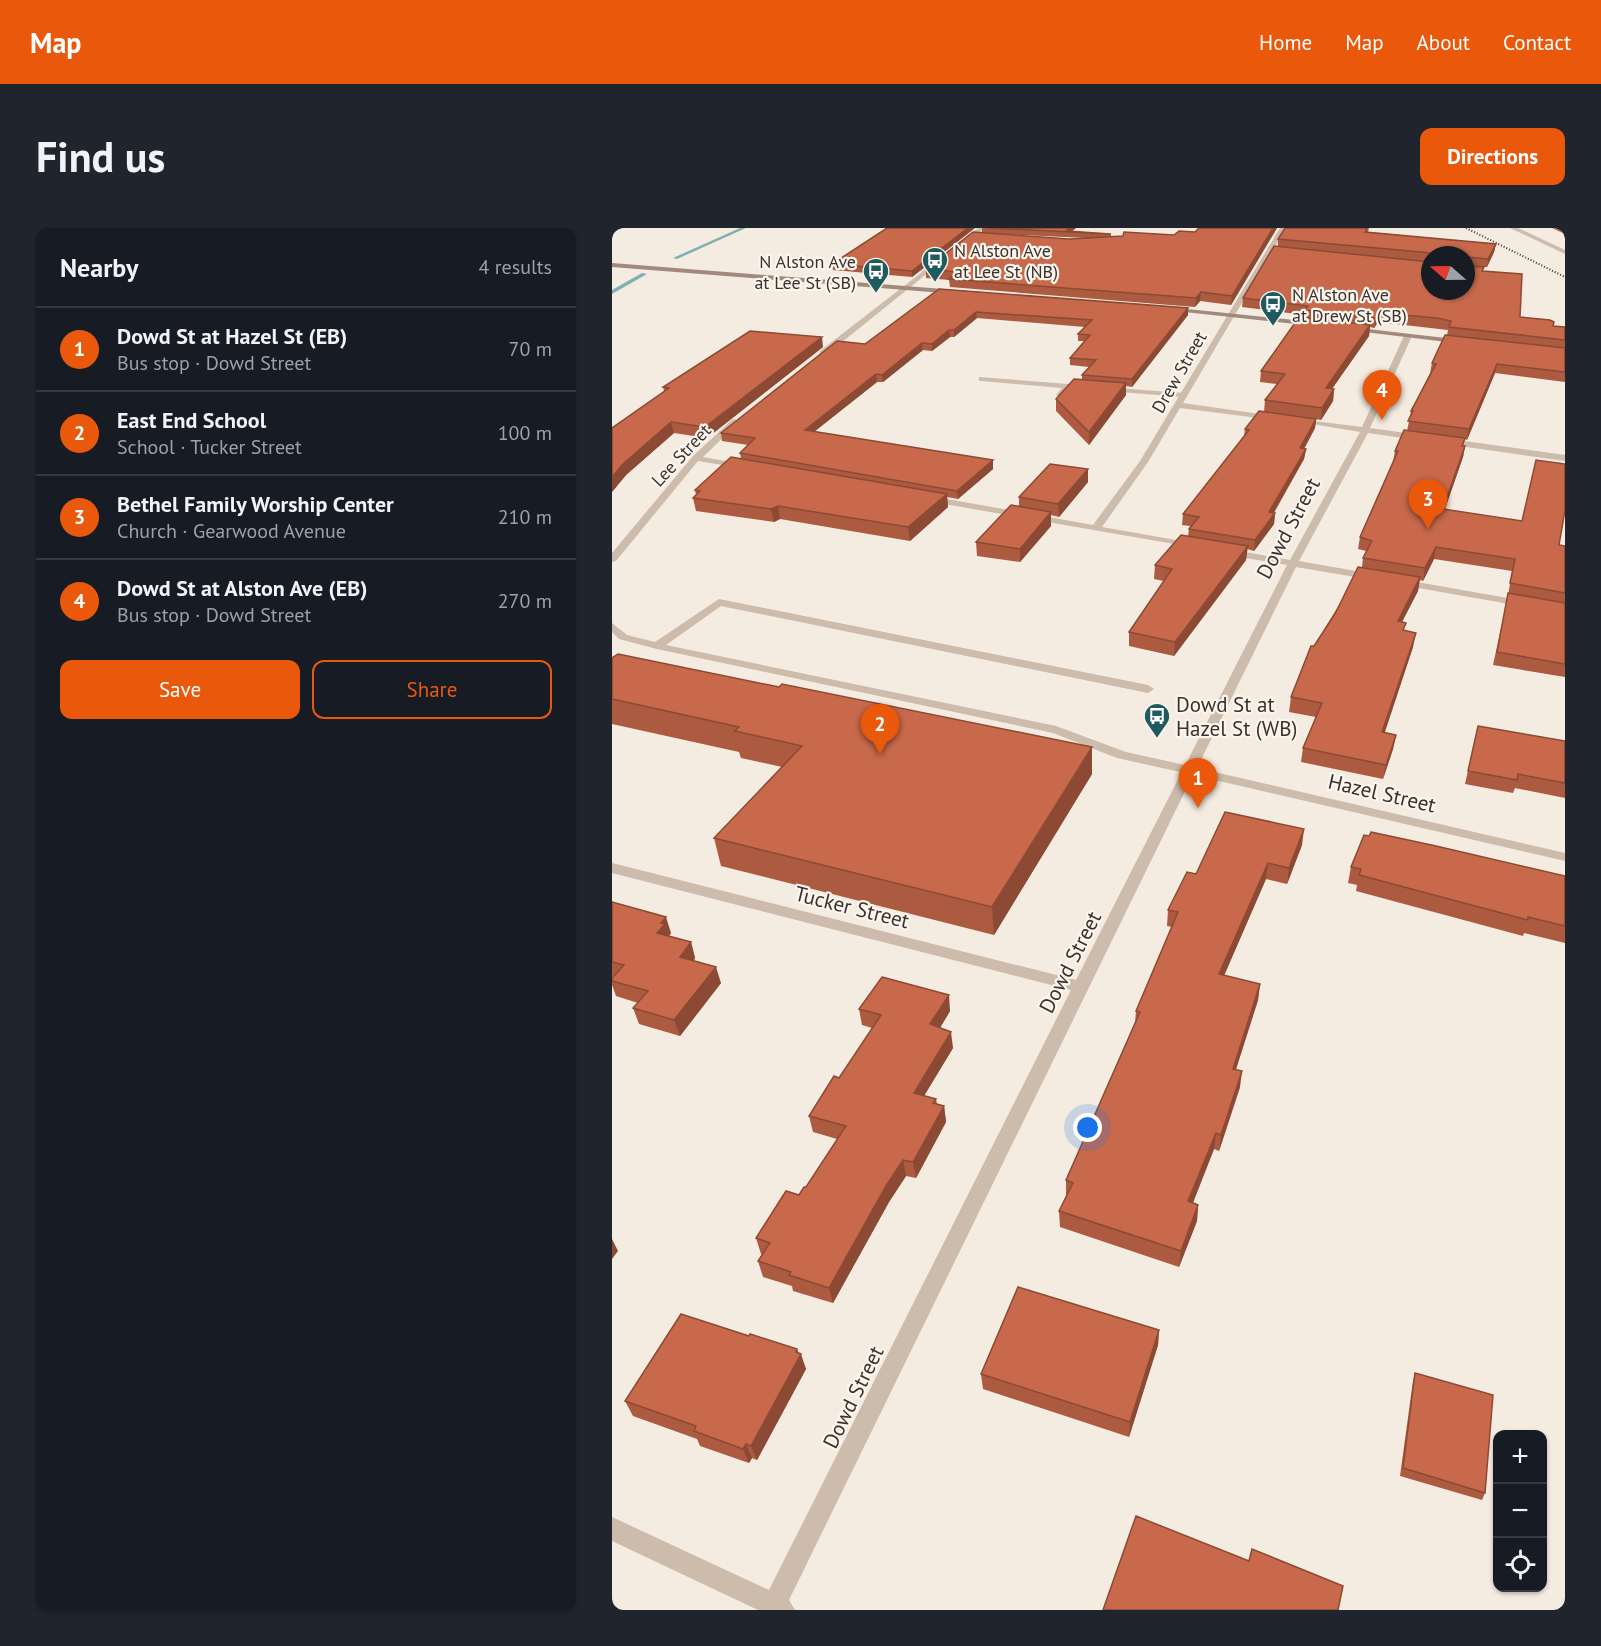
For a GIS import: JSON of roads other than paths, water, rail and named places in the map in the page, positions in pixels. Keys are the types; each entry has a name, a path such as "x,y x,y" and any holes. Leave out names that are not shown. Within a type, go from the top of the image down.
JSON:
{"main road":[{"path":"612,265 963,293"},
{"path":"1159,308 1320,325"},
{"path":"1342,328 1476,343"}],"street":[{"name":"Drew Street","path":"1096,528 1144,462 1283,228"},
{"path":"1513,228 1565,252"},
{"path":"955,249 978,234"},
{"path":"1270,250 1281,251"},
{"path":"816,359 946,256"},
{"name":"Dowd Street","path":"776,1609 1081,987 1293,563 1365,430 1408,336"},
{"path":"990,370 980,381 1079,387"},
{"path":"1060,395 1068,386"},
{"path":"1101,389 1183,394"},
{"path":"1177,405 1282,419"},
{"name":"Lee Street","path":"612,559 696,458 746,414"},
{"path":"1294,420 1565,458"},
{"path":"696,458 755,469"},
{"path":"919,497 1209,549"},
{"path":"1221,551 1565,610"},
{"path":"657,646 719,602 1148,688"},
{"name":"Hazel Street","path":"612,626 624,636 657,646 1056,730 1122,755 1565,857"},
{"name":"Tucker Street","path":"612,868 1081,987"},
{"path":"612,1529 718,1577 776,1609"}],"waterway":[{"path":"675,258 744,228"},
{"path":"612,292 644,274"}],"railway":[{"path":"1466,228 1565,277"}],"place":[{"name":"N Alston Ave at Lee St (NB)","path":"935,283"},
{"name":"N Alston Ave at Lee St (SB)","path":"876,294"},
{"name":"N Alston Ave at Drew St (SB)","path":"1273,327"},
{"name":"Dowd St at Alston Ave (EB)","path":"1382,420"},
{"name":"Bethel Family Worship Center","path":"1428,529"},
{"name":"Dowd St at Hazel St (WB)","path":"1157,739"},
{"name":"East End School","path":"880,754"},
{"name":"Dowd St at Hazel St (EB)","path":"1198,808"}]}
